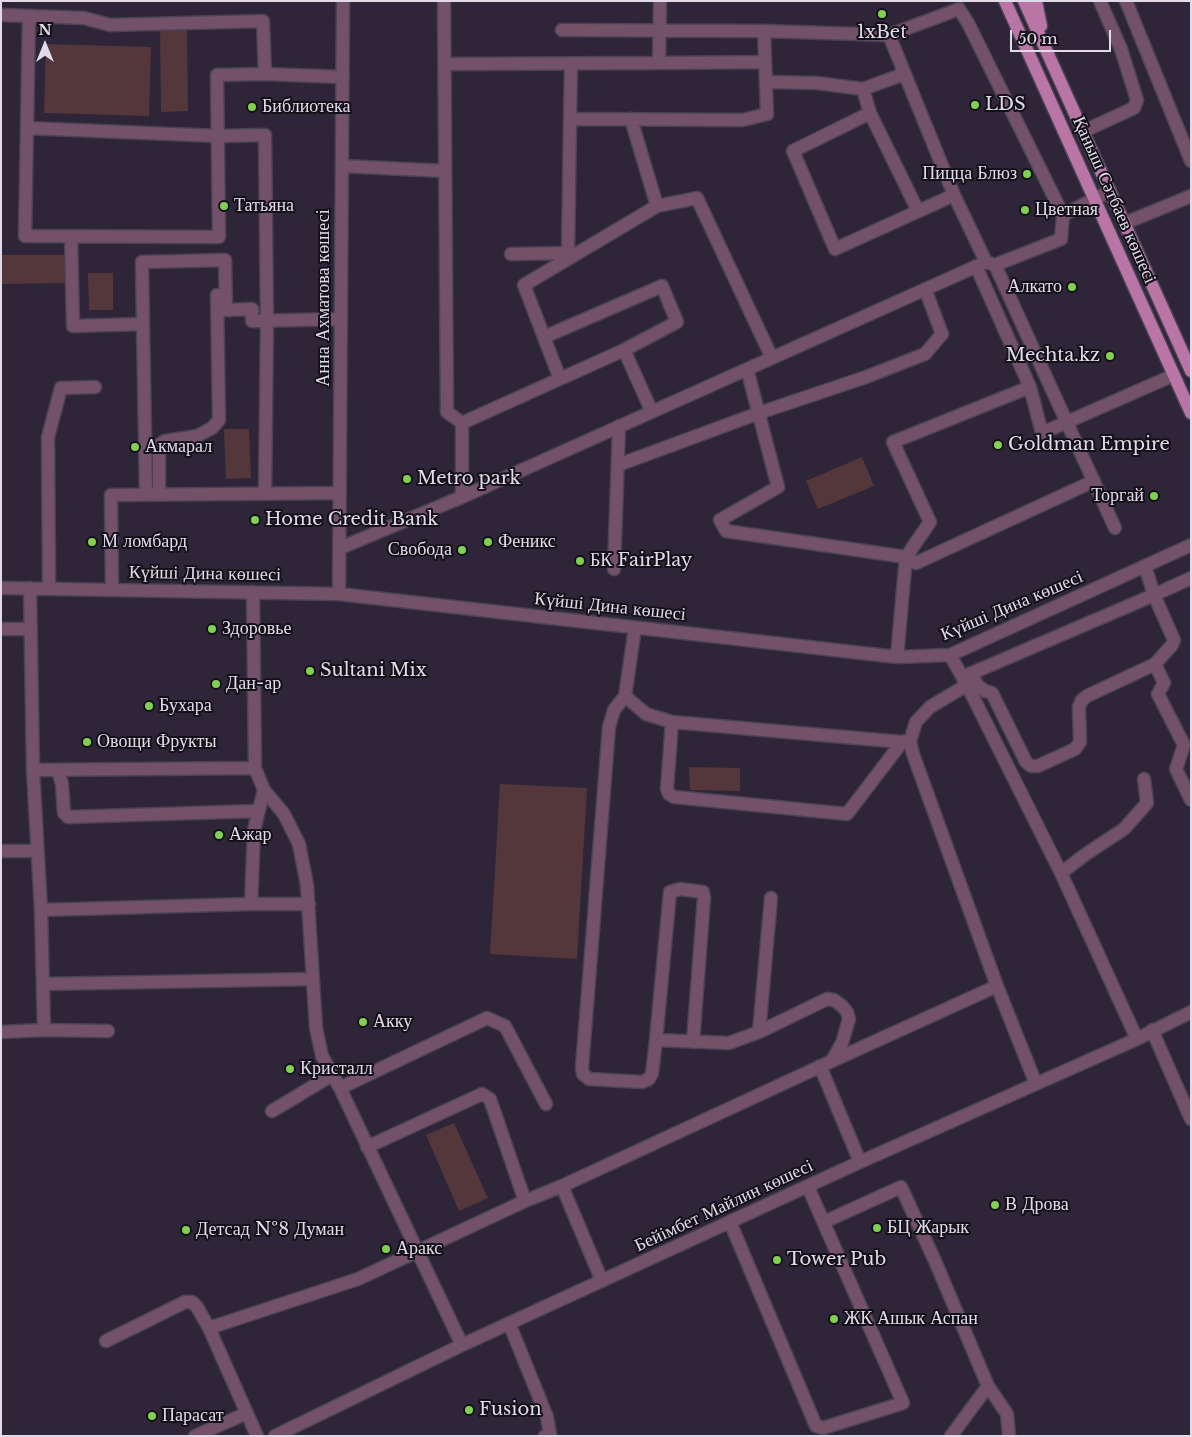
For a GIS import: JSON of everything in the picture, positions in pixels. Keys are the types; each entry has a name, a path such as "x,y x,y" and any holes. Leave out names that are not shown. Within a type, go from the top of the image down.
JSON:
{"main road":[{"name":"Қаныш Сәтбаев көшесі","path":"1005,1 1191,413"},
{"name":"Қаныш Сәтбаев көшесі","path":"1024,1 1191,371"},
{"path":"1036,1 1044,43"}],"street":[{"name":"Анна Ахматова көшесі","path":"339,594 343,1"},
{"path":"444,1 447,412 462,423"},
{"path":"660,1 660,63"},
{"path":"1084,131 1134,108 1137,100 1121,49 1100,1"},
{"path":"1126,1 1191,161"},
{"path":"340,548 462,497 925,289 985,264 1061,239 1063,215 958,5 889,35 764,31 660,32 562,30"},
{"path":"1,15 84,18 110,25 263,21 264,74"},
{"path":"29,16 25,236 219,237 218,76 264,74 342,77"},
{"path":"570,120 743,120 767,114 764,31"},
{"path":"889,35 954,195 985,264 1066,422 1115,528"},
{"path":"444,64 765,62"},
{"path":"511,254 568,253 571,64"},
{"path":"766,82 818,83 863,89 904,74"},
{"path":"863,89 870,113 918,211"},
{"path":"870,113 793,151 835,249 954,195"},
{"path":"631,120 658,206"},
{"path":"27,128 218,136 265,135 267,321 265,494"},
{"path":"342,166 445,171"},
{"path":"1063,215 1110,191"},
{"path":"1124,223 1191,196"},
{"path":"560,379 524,285 658,206 697,198 772,358"},
{"path":"71,236 73,326 143,324"},
{"path":"153,494 159,446 165,441 197,436 212,428 219,420 217,260"},
{"path":"153,494 143,324 142,262 224,260 226,310 252,309 252,321 341,319"},
{"path":"985,264 1030,387 1042,433 1174,375"},
{"path":"462,423 624,350 677,322 662,286 544,336"},
{"path":"618,465 759,413 866,377 925,354 942,334 925,289"},
{"path":"624,350 652,412"},
{"path":"747,369 778,487 720,520 726,531 906,557 916,562 1094,481"},
{"path":"49,588 48,437 61,388 95,387"},
{"path":"897,657 906,557 930,522 894,442 1030,387"},
{"path":"462,423 462,497"},
{"path":"614,569 619,426"},
{"path":"112,590 111,495 340,493"},
{"name":"Күйші Дина көшесі","path":"1,588 339,594 897,657 950,655 1191,545"},
{"path":"967,679 985,691 992,693 1026,762 1031,766 1038,766 1075,748 1080,742 1079,706 1082,700 1156,664 1174,640 1154,595 1145,566"},
{"path":"672,722 667,789 669,794 674,797 847,814 906,741 916,722 930,707 967,679 1191,578"},
{"path":"30,588 33,770 41,910 44,1030"},
{"path":"253,592 255,768 264,790 284,814 299,844 308,885 316,1028 322,1056 340,1088 462,1345"},
{"path":"635,628 625,696 614,710 609,727 583,1074 589,1079 642,1082 649,1079 652,1073 656,1040 670,892 680,889 703,892 704,898 693,1042"},
{"path":"1,629 31,629"},
{"path":"950,655 967,679 1061,873 1137,1038"},
{"path":"1156,664 1164,683 1158,694 1184,745 1176,769 1191,800"},
{"path":"625,696 646,714 672,722 906,741"},
{"path":"906,741 997,986 1036,1084"},
{"path":"33,770 255,768"},
{"path":"58,770 62,784 64,814 68,817 258,811"},
{"path":"1061,873 1124,829 1147,803 1144,779"},
{"path":"251,904 254,830 264,790"},
{"path":"1,851 37,851"},
{"path":"759,1032 771,898"},
{"path":"41,910 309,904"},
{"path":"43,984 313,979"},
{"path":"209,1328 358,1279 997,986"},
{"path":"656,1040 729,1044 827,1000 834,1000 847,1012 849,1019 842,1043 826,1064"},
{"name":"Бейімбет Майлин көшесі","path":"274,1436 509,1323 1191,1012"},
{"path":"340,1088 487,1018 506,1026 546,1104"},
{"path":"1,1032 44,1030 108,1031"},
{"path":"1152,1030 1190,1114"},
{"path":"826,1064 860,1162"},
{"path":"272,1111 332,1075"},
{"path":"367,1147 482,1094 490,1099 525,1201"},
{"path":"562,1186 602,1281"},
{"path":"730,1222 815,1431 903,1403 808,1187"},
{"path":"824,1222 901,1187 936,1261 988,1386 1007,1414 1009,1436"},
{"path":"106,1341 185,1302 192,1302 209,1328 256,1436"},
{"path":"509,1323 547,1417 550,1434 545,1436"},
{"path":"951,1436 988,1386"},
{"path":"195,1436 247,1413"}],"shaded area":[{"path":"187,25 188,111 161,112 160,26"},
{"path":"46,44 151,47 149,116 44,113"},
{"path":"1,255 67,255 67,283 1,284"},
{"path":"88,273 113,273 113,310 89,310"},
{"path":"224,429 249,429 251,478 226,479"},
{"path":"862,457 874,486 818,509 806,481"},
{"path":"689,767 740,768 740,791 690,790"},
{"path":"500,784 587,788 577,959 490,954"},
{"path":"454,1123 488,1198 459,1211 426,1135"}],"place":[{"name":"1xBet","path":"882,14"},
{"name":"LDS","path":"975,105"},
{"name":"Библиотека","path":"252,107"},
{"name":"Пицца Блюз","path":"1027,174"},
{"name":"Татьяна","path":"224,206"},
{"name":"Цветная","path":"1025,210"},
{"name":"Алкато","path":"1072,287"},
{"name":"Mechta.kz","path":"1110,356"},
{"name":"Goldman Empire","path":"998,445"},
{"name":"Акмарал","path":"135,447"},
{"name":"Metro park","path":"407,479"},
{"name":"Торгай","path":"1154,496"},
{"name":"Home Credit Bank","path":"255,520"},
{"name":"М ломбард","path":"92,542"},
{"name":"Феникс","path":"488,542"},
{"name":"Свобода","path":"462,550"},
{"name":"БК FairPlay","path":"580,561"},
{"name":"Здоровье","path":"212,629"},
{"name":"Sultani Mix","path":"310,671"},
{"name":"Дан-ар","path":"216,684"},
{"name":"Бухара","path":"149,706"},
{"name":"Овощи Фрукты","path":"87,742"},
{"name":"Ажар","path":"219,835"},
{"name":"Акку","path":"363,1022"},
{"name":"Кристалл","path":"290,1069"},
{"name":"В Дрова","path":"995,1205"},
{"name":"БЦ Жарык","path":"877,1228"},
{"name":"Детсад №8 Думан","path":"186,1230"},
{"name":"Аракс","path":"386,1249"},
{"name":"Tower Pub","path":"777,1260"},
{"name":"ЖК Ашык Аспан","path":"834,1319"},
{"name":"Fusion","path":"469,1410"},
{"name":"Парасат","path":"152,1416"}]}
